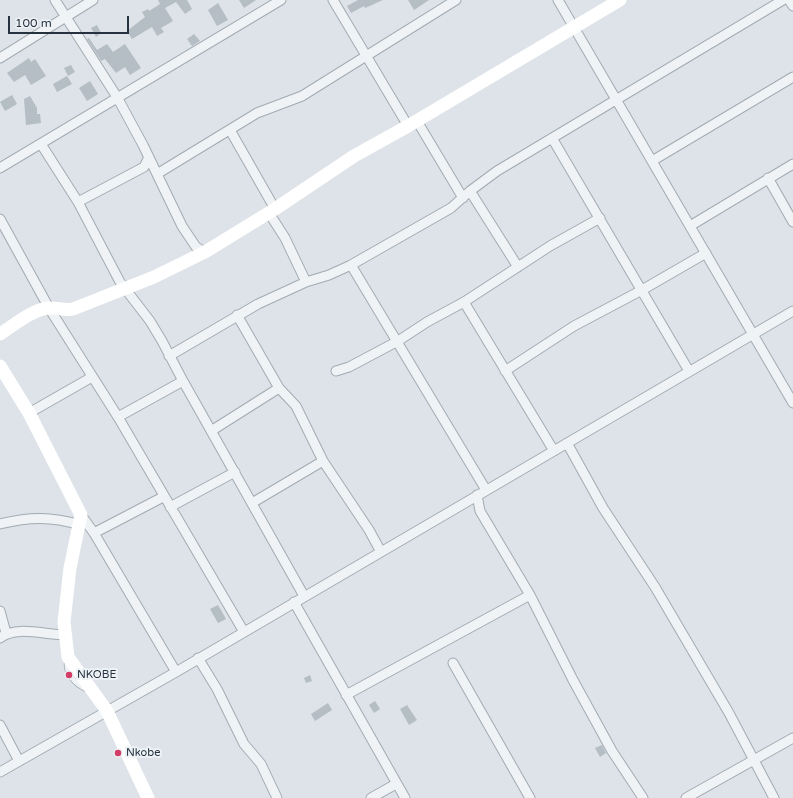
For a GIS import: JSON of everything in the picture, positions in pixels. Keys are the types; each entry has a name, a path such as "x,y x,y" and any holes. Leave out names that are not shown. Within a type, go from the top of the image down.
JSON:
{"street":[{"path":"56,0 117,97 143,145 151,167 182,226 196,247 205,252"},
{"path":"0,58 93,0"},
{"path":"0,168 281,0"},
{"path":"333,0 367,56 412,123 466,194 518,267"},
{"path":"78,202 230,130 257,113 302,96 456,0"},
{"path":"558,0 793,403"},
{"path":"0,334 40,310 49,308 64,311 73,309 107,294 173,269 205,252 272,211 354,156 575,28 620,0"},
{"path":"169,356 237,315 306,282 329,276 351,265 451,208 466,194 497,171 783,0"},
{"path":"790,0 793,6"},
{"path":"652,161 793,77"},
{"path":"230,130 272,211 306,282"},
{"path":"552,138 689,372"},
{"path":"41,144 78,202 113,269 150,321 304,596"},
{"path":"690,226 793,164"},
{"path":"768,178 793,222"},
{"path":"336,371 349,367 398,341 426,322 464,302 550,246 600,218"},
{"path":"0,219 49,308 118,417 163,497 244,632"},
{"path":"505,371 574,326 618,301 642,290 706,253"},
{"path":"351,265 398,341 481,493 480,511 530,595 612,751 643,798"},
{"path":"464,302 554,451"},
{"path":"0,772 176,672 793,311"},
{"path":"237,315 279,388 296,406 323,461 369,530 381,552"},
{"path":"0,366 29,413 80,520 94,533 176,672"},
{"path":"29,413 92,377"},
{"path":"118,417 183,381"},
{"path":"211,431 279,388"},
{"path":"567,443 603,508 683,634 729,713 774,798"},
{"path":"252,503 323,461"},
{"path":"170,507 235,472"},
{"path":"94,533 163,497"},
{"path":"463,504 480,511"},
{"path":"0,524 41,518 80,520"},
{"path":"80,520 67,591 64,622 68,657 91,691 107,711 148,798"},
{"path":"346,695 530,595"},
{"path":"294,602 405,798"},
{"path":"0,611 3,635 17,630 50,635 66,635"},
{"path":"198,658 217,689 244,744 258,760 277,798"},
{"path":"453,662 530,798"},
{"path":"0,725 20,761"},
{"path":"686,798 793,738"},
{"path":"371,798 396,784"}],"building":[{"path":"158,0 187,0 192,9 185,14 176,2 165,8 173,21 161,28 164,32 157,36 152,27 132,39 127,31 145,17 142,12 148,9 149,11 160,4"},
{"path":"239,0 256,0 244,8"},
{"path":"358,0 383,0 365,8 364,6 351,13 347,6"},
{"path":"408,0 429,0 414,10"},
{"path":"218,3 228,20 217,26 208,10"},
{"path":"97,25 101,33 96,37 91,28"},
{"path":"194,34 200,41 192,46 187,39"},
{"path":"89,38 97,50 107,44 113,52 125,44 141,68 130,75 125,67 116,73 105,59 101,61 87,39"},
{"path":"29,58 31,62 35,59 46,76 31,85 25,75 14,82 7,73"},
{"path":"71,65 75,72 68,76 64,68"},
{"path":"67,76 72,84 57,92 53,84"},
{"path":"90,81 98,94 87,101 79,88"},
{"path":"12,95 17,104 5,111 0,102"},
{"path":"30,96 37,108 37,114 40,114 41,123 26,125 24,99"},
{"path":"218,605 226,619 218,623 210,609"},
{"path":"310,675 312,681 306,683 304,678"},
{"path":"375,701 380,709 374,713 369,705"},
{"path":"328,703 332,710 315,721 311,714"},
{"path":"407,705 417,720 409,725 400,709"},
{"path":"602,745 606,753 600,757 595,748"}],"place":[{"name":"NKOBE","path":"69,675"},
{"name":"Nkobe","path":"118,753"}]}
